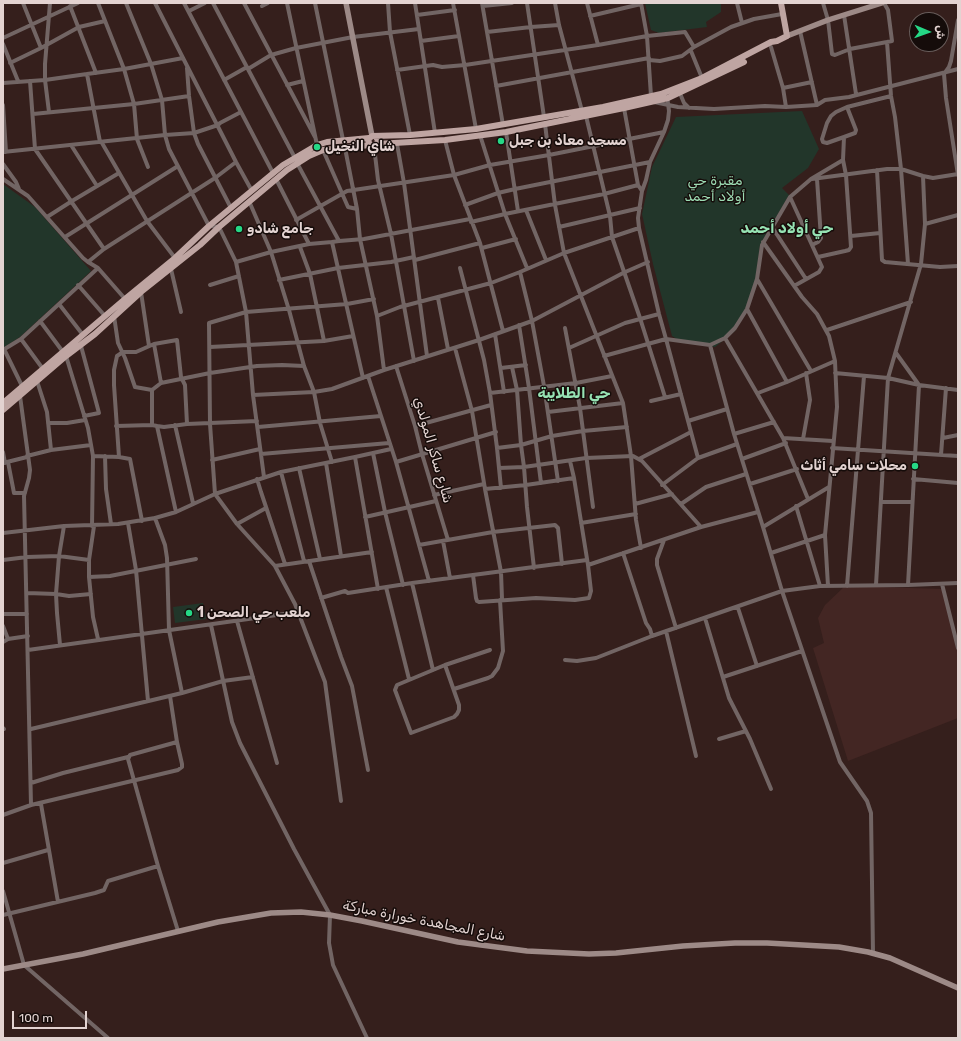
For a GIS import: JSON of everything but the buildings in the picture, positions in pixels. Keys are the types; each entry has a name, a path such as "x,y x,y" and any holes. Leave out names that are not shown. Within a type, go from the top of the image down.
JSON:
{"main road":[{"path":"679,90 771,42 787,36 780,3"},
{"path":"3,403 43,369 64,354 81,346 114,316 127,301 209,226 252,191 316,146 327,142 343,140 373,141 397,144 445,140 506,132 624,108 667,95 734,67 771,47 777,41"},
{"path":"296,160 323,150 345,148 373,141 410,135 503,125 652,99"},
{"path":"3,410 37,381 83,335 105,316 141,292 171,269 200,245 275,176"}],"street":[{"path":"24,3 41,48"},
{"path":"49,112 45,80 50,3"},
{"path":"3,38 78,3"},
{"path":"98,3 124,69 134,104 137,139 148,167"},
{"path":"126,3 151,64 162,100 165,135 169,149 209,226 219,227 236,262 246,312 264,477"},
{"path":"155,3 252,191"},
{"path":"184,3 309,244"},
{"path":"189,12 205,3"},
{"path":"213,3 339,240"},
{"path":"244,3 315,137"},
{"path":"262,6 268,3"},
{"path":"287,3 316,146"},
{"path":"316,3 343,140"},
{"path":"346,3 414,361"},
{"path":"388,3 390,32 410,135"},
{"path":"415,3 435,133"},
{"path":"453,3 476,129"},
{"path":"503,125 482,5 512,3"},
{"path":"528,3 544,117"},
{"path":"555,3 565,51 582,111"},
{"path":"588,3 598,45"},
{"path":"590,16 641,3 647,36 652,99 669,106 714,109 765,106 786,107 817,104 825,100 944,74 958,69"},
{"path":"737,3 742,23"},
{"path":"787,36 828,20 883,3 888,10 892,41 832,54 828,20 823,3"},
{"path":"70,6 96,73"},
{"path":"417,15 455,10"},
{"path":"496,86 649,59 660,61 673,59 682,56 694,47 742,23 754,19 782,14"},
{"path":"844,15 856,94"},
{"path":"812,179 877,170 901,169 923,176 941,178 958,175 946,98 944,74 951,61 958,20"},
{"path":"10,63 47,46 79,26 105,21"},
{"path":"487,32 559,25"},
{"path":"224,80 271,55 296,48 353,37 419,29"},
{"path":"800,31 817,104"},
{"path":"397,70 436,65 442,67 465,66 535,54 565,51 647,36 685,32 694,47"},
{"path":"421,41 459,36"},
{"path":"887,42 891,96 901,169 908,264"},
{"path":"3,44 18,81"},
{"path":"771,47 783,88 786,107"},
{"path":"690,51 702,78"},
{"path":"3,83 45,80 96,73 183,58"},
{"path":"187,65 194,133 198,144 231,208"},
{"path":"87,74 101,142 147,221 175,258"},
{"path":"30,81 35,149 104,249"},
{"path":"287,84 303,81"},
{"path":"783,88 812,82"},
{"path":"679,90 684,103 689,108"},
{"path":"667,95 669,106 668,120 650,162 642,190 638,218 659,314 698,458"},
{"path":"33,114 134,104 189,96"},
{"path":"848,107 856,130 854,133 827,143 822,142 827,123 831,116 836,112 848,107 891,96"},
{"path":"3,106 4,152 194,133 218,126 220,123 241,112"},
{"path":"624,108 638,185 642,190"},
{"path":"586,116 598,172 610,216 612,237 665,397"},
{"path":"545,124 555,205 564,253 623,403 631,456 636,514 641,548"},
{"path":"506,132 518,211"},
{"path":"296,220 343,192 454,175 490,165 549,156 664,132"},
{"path":"480,135 505,214 527,268"},
{"path":"818,258 849,250 851,245 846,175 843,160 844,137"},
{"path":"953,139 958,138"},
{"path":"445,140 454,175 482,248 503,331"},
{"path":"397,144 411,230 427,356"},
{"path":"71,145 97,186"},
{"path":"345,148 357,209 360,239 367,264 377,316 384,370"},
{"path":"323,150 343,192 348,207 357,209"},
{"path":"604,356 666,340 710,345 725,338 735,328 747,309 757,279 760,250 763,242 790,197 812,179 843,160"},
{"path":"88,262 104,249 215,178 236,162"},
{"path":"465,205 498,193 515,189 650,162"},
{"path":"3,164 15,180 18,189"},
{"path":"65,237 178,166"},
{"path":"877,170 882,260 885,262 921,264 940,267 958,266"},
{"path":"47,217 119,173"},
{"path":"876,585 885,451 888,378 921,264 925,224 923,176"},
{"path":"3,179 28,196 88,262 98,268 127,301"},
{"path":"812,245 818,242 820,238 817,179"},
{"path":"236,262 271,252 309,244 360,239 555,205 638,185"},
{"path":"790,197 822,264 821,270 794,286"},
{"path":"249,201 271,252 304,366 314,392 320,422 332,462"},
{"path":"559,227 640,208"},
{"path":"526,210 546,260"},
{"path":"925,224 958,216"},
{"path":"772,227 806,279"},
{"path":"377,316 404,306 491,283 564,253 639,228"},
{"path":"851,236 880,233"},
{"path":"482,248 516,238"},
{"path":"332,242 347,304 362,378"},
{"path":"763,242 794,286 817,314 827,330 835,361 837,401 825,535 828,586"},
{"path":"279,280 338,268 414,259 480,243"},
{"path":"300,247 310,274 324,341"},
{"path":"254,395 314,392 332,389 396,366 479,340 532,321 623,273 648,262"},
{"path":"22,388 4,350 21,339 98,268"},
{"path":"460,268 479,340 490,393 496,432 501,488"},
{"path":"171,269 181,312"},
{"path":"520,272 532,321 544,386 558,481"},
{"path":"210,285 239,276"},
{"path":"757,279 811,371"},
{"path":"78,285 105,316"},
{"path":"141,292 149,346"},
{"path":"438,298 448,349"},
{"path":"341,801 325,682 298,612 275,566 237,524 215,494 210,424 209,323 246,312 289,310 347,304 374,299"},
{"path":"827,330 911,302"},
{"path":"58,304 83,335"},
{"path":"747,309 787,382"},
{"path":"569,348 614,327 640,318 659,314"},
{"path":"114,316 118,342 135,387 152,390 161,384 210,373 251,367 282,365 304,366"},
{"path":"40,321 64,354 74,380 88,428 93,456 93,526 89,560 89,577 98,639"},
{"path":"519,325 526,366 541,483"},
{"path":"565,328 576,383 594,507"},
{"path":"495,334 504,392"},
{"path":"210,346 324,341 354,336"},
{"path":"725,338 786,443 808,499"},
{"path":"21,339 43,369"},
{"path":"119,456 116,426 114,370 117,356 123,352 136,352 154,344 176,340 185,385 187,424"},
{"path":"154,344 161,384"},
{"path":"710,345 734,434 782,591 840,762 867,801 871,813 873,953"},
{"path":"48,423 67,424 99,413 81,346"},
{"path":"454,689 492,676 498,668 503,651 501,572 472,411 455,348"},
{"path":"896,353 919,384 911,502 908,585"},
{"path":"758,393 835,361"},
{"name":"شارع ساكر المولدي","path":"396,366 448,540"},
{"path":"501,368 526,366"},
{"path":"512,367 517,390 534,568"},
{"path":"803,439 810,400 806,373"},
{"path":"835,373 888,378 958,390"},
{"path":"368,376 396,462 429,581"},
{"path":"490,393 576,383 612,376"},
{"path":"847,586 864,376"},
{"path":"37,381 47,412 51,450"},
{"path":"941,455 946,388"},
{"path":"152,390 152,425"},
{"path":"651,401 681,394"},
{"path":"20,396 27,456 30,465 30,474 25,493 25,530 31,729 29,750 31,805"},
{"path":"548,412 623,403"},
{"path":"415,426 492,406"},
{"path":"688,422 727,409"},
{"path":"258,427 381,416"},
{"path":"116,426 157,426 257,421"},
{"path":"734,434 774,422"},
{"path":"175,425 193,504"},
{"path":"157,426 176,512"},
{"path":"497,448 521,444 552,436 583,431 627,427"},
{"path":"396,462 477,439 496,432"},
{"path":"639,459 691,432"},
{"path":"943,438 958,436"},
{"path":"783,438 833,441"},
{"path":"261,454 389,443"},
{"path":"742,459 786,443"},
{"path":"662,484 698,458 737,444"},
{"path":"5,462 51,450 91,445"},
{"path":"832,448 958,456"},
{"path":"212,460 260,449"},
{"path":"3,533 64,526 93,526 142,521 176,512 215,494 281,472 391,449"},
{"path":"3,452 14,493 25,493"},
{"path":"373,453 385,512 403,584"},
{"path":"93,456 119,456 130,459 142,521"},
{"path":"105,456 106,489 111,524"},
{"path":"499,468 524,467 586,458 631,456 639,459 701,527"},
{"path":"355,457 378,588"},
{"path":"473,575 476,601 482,602 536,598 575,600 589,598 591,591 588,565 570,461"},
{"path":"326,463 341,556"},
{"path":"298,468 320,559"},
{"path":"750,484 797,469"},
{"path":"281,472 304,561"},
{"path":"681,504 706,487 746,474"},
{"path":"434,495 485,487 501,488 574,478"},
{"path":"913,478 958,483"},
{"path":"257,479 285,564"},
{"path":"763,527 829,487"},
{"path":"635,504 672,494"},
{"path":"365,517 436,500"},
{"path":"882,502 911,502"},
{"path":"796,506 820,586"},
{"path":"237,524 266,508"},
{"path":"588,565 701,527 758,512"},
{"path":"581,523 636,514"},
{"path":"155,518 165,545 168,565 170,630 182,693"},
{"path":"128,523 136,570 148,701"},
{"path":"60,645 56,613 56,594 59,556 64,526"},
{"path":"418,545 493,532 557,526 562,564"},
{"path":"771,553 825,535"},
{"path":"664,540 657,559 657,565 676,628"},
{"path":"443,541 450,578"},
{"path":"275,566 372,552"},
{"path":"624,553 646,623 652,636"},
{"path":"3,560 27,557 59,556 89,560"},
{"path":"89,577 109,576 196,559"},
{"path":"321,598 345,591 348,593 403,584 587,560"},
{"path":"309,561 352,686 368,770"},
{"path":"412,583 433,670"},
{"path":"565,660 577,661 596,658 652,636 738,608 782,591 820,586 958,583"},
{"path":"942,584 958,648"},
{"path":"386,587 410,679"},
{"path":"27,593 70,596 91,594"},
{"path":"738,608 756,666"},
{"path":"28,650 298,612"},
{"path":"3,614 27,614"},
{"path":"705,618 729,698 746,731 771,789"},
{"path":"952,621 958,620"},
{"path":"237,621 277,763"},
{"path":"211,625 232,722 240,743 294,849 330,915 329,942 333,965 367,1038"},
{"path":"3,626 8,639"},
{"path":"666,631 696,756"},
{"path":"3,642 8,639 28,636"},
{"path":"445,665 454,689 459,710 454,718 411,733 395,690 397,684 445,665 490,650"},
{"path":"723,677 802,651"},
{"path":"31,729 182,693 223,681 253,677"},
{"path":"3,815 31,805 41,804 180,769 182,764 170,696"},
{"path":"719,739 746,731"},
{"path":"31,783 177,742"},
{"path":"128,757 158,866 178,931"},
{"path":"41,804 58,902"},
{"path":"3,863 48,850"},
{"path":"3,915 104,890 108,881 158,866"},
{"path":"3,891 24,965 108,1038"},
{"name":"شارع المجاهدة خورارة مباركة","path":"3,969 84,954 218,922 271,913 302,912 330,915 458,942 527,951 589,954 616,953 683,946 767,943 839,947 873,953 905,964 958,988"}],"shaded area":[{"path":"845,586 943,589 958,653 958,718 848,761 813,648 824,643 818,618 825,605"}],"green space":[{"path":"645,3 721,3 721,12 706,22 707,27 659,33 651,30"},
{"name":"مقبرة حي أولاد أحمد","path":"802,111 819,149 808,168 782,188 789,195 760,245 756,279 747,310 735,331 715,347 680,341 672,336 653,264 642,214 652,167 676,117"},
{"path":"3,184 35,207 91,271 20,337 3,348"},
{"name":"ملعب حي الصحن 1","path":"203,603 206,619 175,623 173,607"}],"place":[{"name":"مسجد معاذ بن جبل","path":"501,141"},
{"name":"شاي النخيل","path":"317,147"},
{"name":"جامع شادو","path":"239,229"},
{"name":"محلات سامي أثاث","path":"915,466"},
{"name":"ملعب حي الصحن 1","path":"189,613"}],"district":[{"name":"حي أولاد أحمد","path":"787,229"},
{"name":"حي الطلايبة","path":"574,394"}]}
